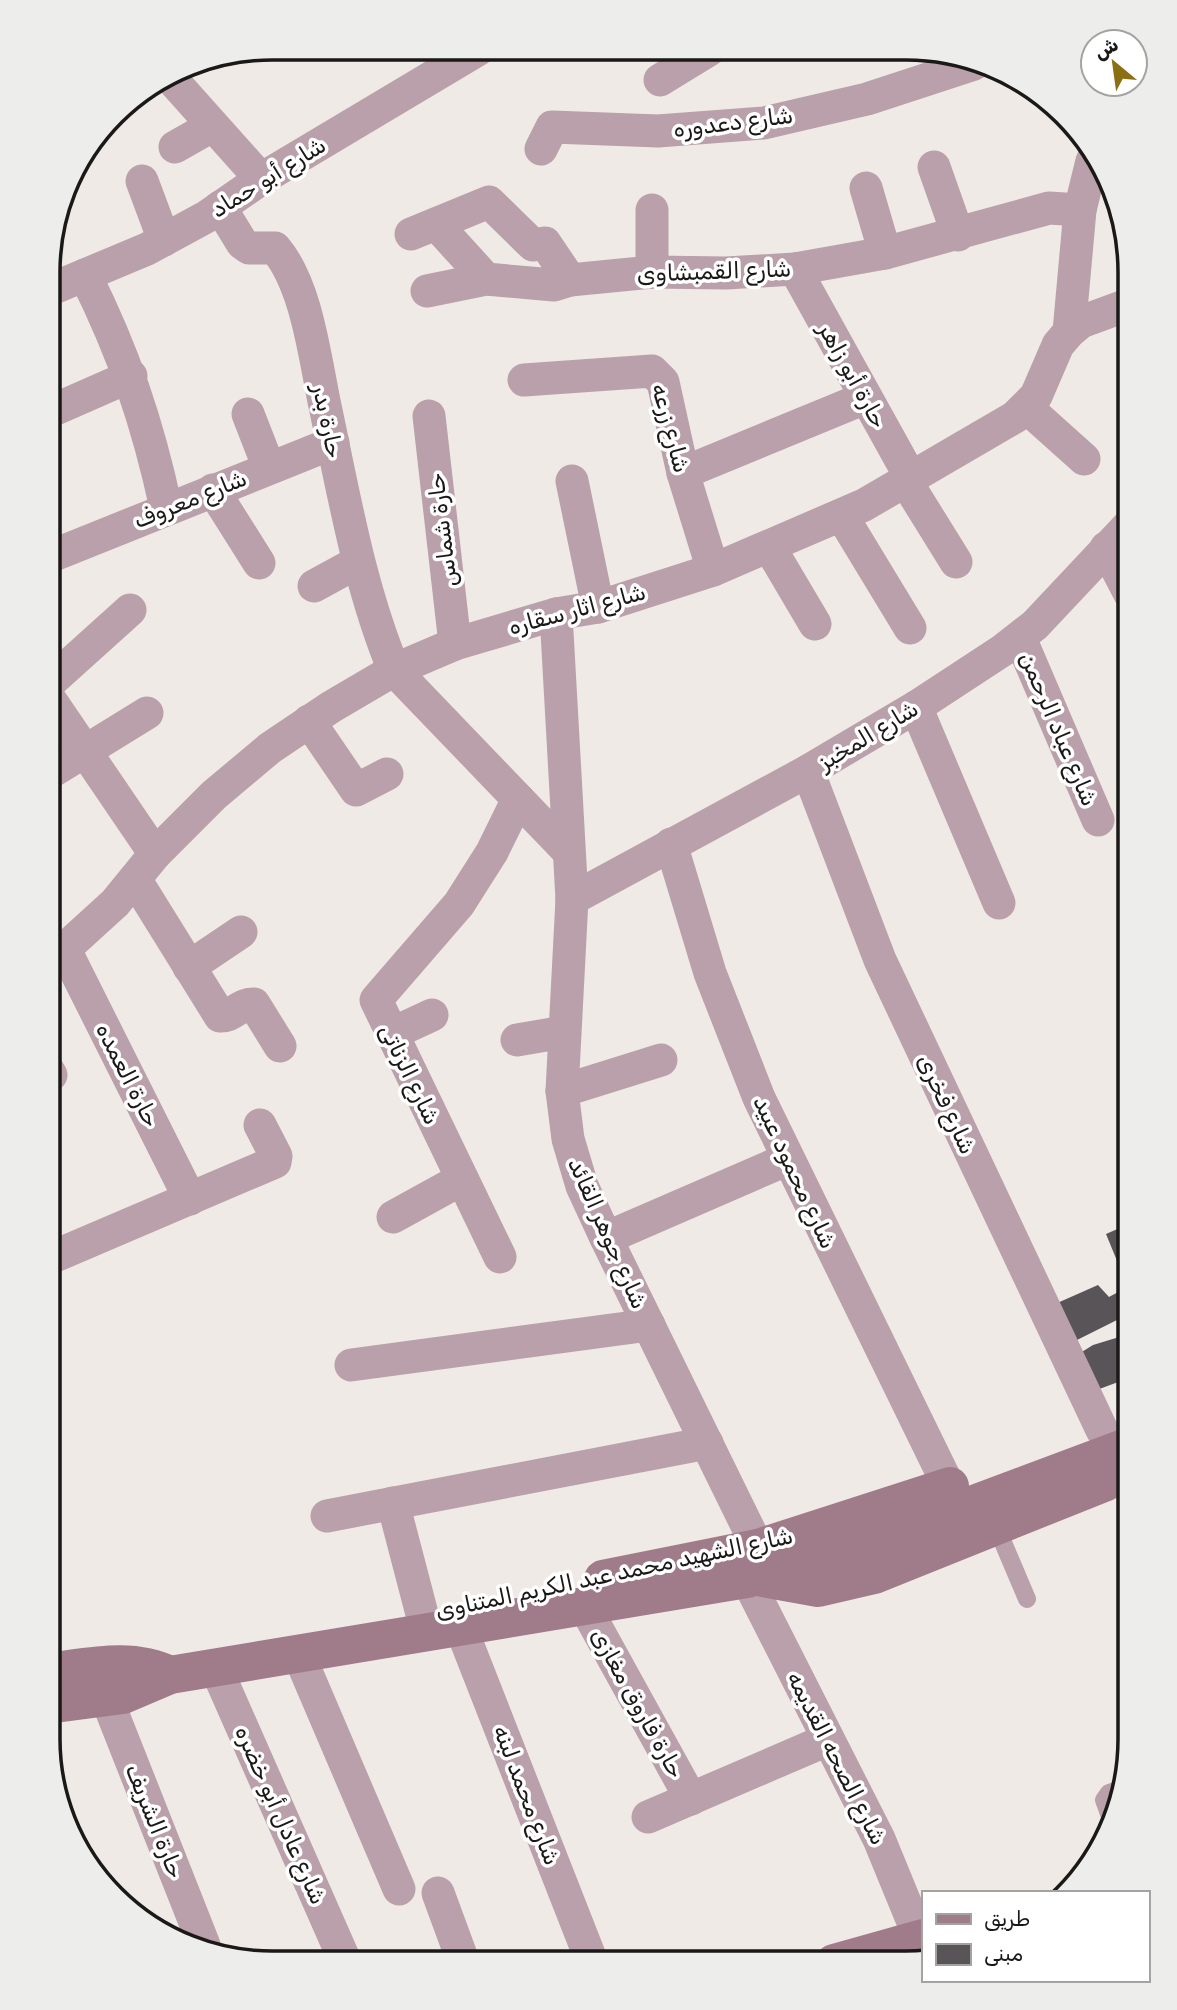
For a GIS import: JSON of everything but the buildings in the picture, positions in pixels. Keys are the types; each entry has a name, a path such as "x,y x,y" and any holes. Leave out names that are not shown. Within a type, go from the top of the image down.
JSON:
{"street":[{"name":"شارع أبو حماد","path":"60,285 164,240 460,60"},
{"path":"660,80 693,60"},
{"name":"شارع دعدوره","path":"541,149 552,127 658,131 764,123 867,99 963,68"},
{"path":"175,83 261,180"},
{"path":"175,148 212,126"},
{"path":"934,167 958,234"},
{"path":"1069,332 1080,210 1090,168"},
{"path":"142,181 164,240"},
{"path":"866,188 885,253"},
{"path":"486,279 423,229 489,202 533,245 545,243 570,280"},
{"name":"حارة بدر","path":"220,207 242,243 249,248 275,248 283,257 304,311 358,562 373,616 394,670"},
{"name":"شارع القمبشاوى","path":"427,291 486,279 554,285 570,280 652,272 726,273 795,269 885,253 1049,208 1080,210"},
{"path":"652,210 652,272"},
{"name":"حارة أبو زاهر","path":"795,269 956,562"},
{"path":"85,275 131,376 153,447 166,508"},
{"name":"شارع اثار سقاره","path":"60,954 115,903 145,866 214,795 270,748 309,721 394,670 455,644 556,614 598,607 713,570 842,516 910,481 1027,407 1036,396 1058,345 1069,332 1081,322 1118,308"},
{"name":"شارع زرعه","path":"524,380 652,371 659,374 682,473 713,570"},
{"path":"60,407 131,376"},
{"path":"682,473 865,398"},
{"path":"1027,407 1084,459"},
{"path":"248,414 269,468"},
{"name":"حارة شماس","path":"429,416 455,644"},
{"name":"شارع معروف","path":"60,552 333,443"},
{"path":"572,481 598,607"},
{"path":"213,490 259,563"},
{"path":"842,516 910,628"},
{"name":"شارع المخبز","path":"572,898 808,771 916,707 1020,638 1118,537"},
{"path":"770,548 815,624"},
{"path":"1107,548 1118,570"},
{"path":"314,586 358,562"},
{"path":"60,673 130,610"},
{"name":"شارع جوهر القائد","path":"556,614 572,898 562,1091 571,1150 582,1186 606,1238 707,1443 754,1568"},
{"name":"شارع عباد الرحمن","path":"1020,638 1098,820"},
{"path":"394,670 568,851"},
{"path":"916,707 999,903"},
{"path":"60,768 147,713"},
{"path":"60,715 86,753 145,866 189,967 220,1016 229,1015 246,1004 254,1004 279,1046"},
{"path":"309,721 356,790 387,774"},
{"name":"شارع فخرى","path":"808,771 880,960 1117,1439"},
{"name":"شارع الزناتى","path":"500,1257 376,1000 459,904 492,852 518,799"},
{"name":"شارع محمود عبيد","path":"671,844 729,1023 788,1159 949,1487"},
{"path":"189,967 241,932"},
{"name":"حارة العمده","path":"60,962 190,1199"},
{"path":"391,1034 432,1015"},
{"path":"517,1040 564,1032"},
{"path":"562,1091 661,1060"},
{"path":"60,1254 275,1162 276,1157 260,1125"},
{"path":"606,1238 788,1159"},
{"path":"393,1217 462,1180"},
{"path":"351,1365 649,1325"},
{"path":"327,1516 707,1443"},
{"path":"60,1703 139,1690 170,1675 585,1607 754,1568 907,1529 1117,1446"},
{"name":"شارع الشهيد محمد عبد الكريم المتناوى","path":"299,1655 322,1640 348,1629 422,1614 754,1568 949,1487 1117,1446"},
{"name":"شارع الشهيد محمد عبد الكريم المتناوى","path":"754,1568 818,1588 874,1575 996,1527 1117,1447"},
{"path":"393,1503 422,1614"},
{"name":"شارع الصحه القديمه","path":"754,1568 827,1740 879,1839 922,1939"},
{"name":"حارة فاروق مغازى","path":"585,1607 691,1799"},
{"name":"شارع محمد لبنه","path":"461,1628 588,1951"},
{"path":"299,1655 399,1889"},
{"path":"60,1670 125,1663 156,1668 170,1675"},
{"name":"شارع عادل أبو خضره","path":"216,1668 341,1951"},
{"name":"حارة الشريف","path":"106,1697 201,1938"},
{"name":"حارة فاروق مغازى","path":"648,1817 827,1740"},
{"path":"438,1893 459,1951"},
{"path":"876,1951 922,1939"}],"lane":[{"path":"996,1527 1027,1599"}]}
